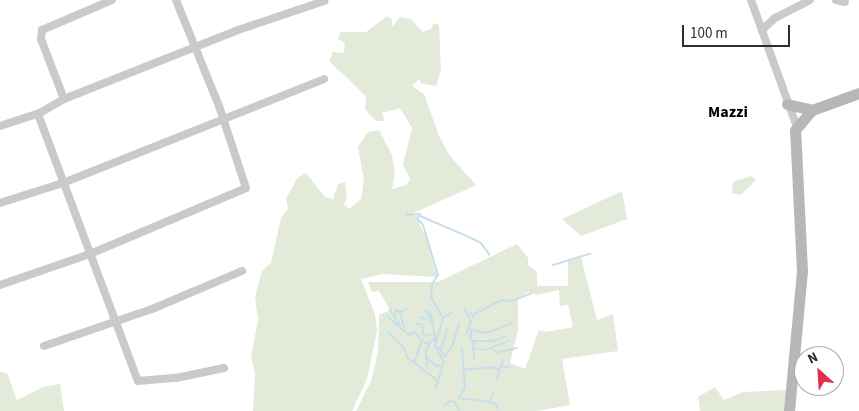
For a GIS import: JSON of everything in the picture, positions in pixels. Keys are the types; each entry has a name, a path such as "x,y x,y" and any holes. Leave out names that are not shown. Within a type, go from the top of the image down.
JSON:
{"street":[{"path":"64,99 41,39 42,30 112,0"},
{"path":"0,285 90,254 246,188 224,120 176,0"},
{"path":"750,0 797,127 802,270 789,411"},
{"path":"762,30 775,18 810,0"},
{"path":"836,0 845,2"},
{"path":"0,126 38,114 64,99 195,48 324,1"},
{"path":"0,203 63,183 324,79"},
{"path":"797,127 812,110 859,93"},
{"path":"787,104 812,110"},
{"path":"38,114 138,381 176,378 224,368"},
{"path":"44,346 116,322 242,271"}],"green space":[{"path":"387,16 392,19 392,27 400,17 411,19 423,32 431,29 434,23 439,25 441,71 436,86 422,84 419,79 412,86 424,94 439,136 450,156 476,185 414,213 426,237 437,277 382,274 361,279 375,314 377,331 367,379 352,411 253,411 255,373 251,357 258,320 255,297 262,271 271,263 281,218 288,209 286,199 297,178 306,173 325,197 333,199 338,184 345,182 347,197 344,204 349,209 361,199 364,180 358,147 368,132 379,130 392,155 395,174 392,189 406,185 410,179 403,165 412,128 400,108 382,113 385,121 376,121 365,109 366,96 329,61 333,52 344,53 345,43 338,39 340,32 366,32"},
{"path":"751,176 756,180 741,195 732,193 733,182"},
{"path":"622,191 627,219 581,236 562,219"},
{"path":"517,244 528,258 528,265 537,272 537,286 568,286 568,260 581,257 597,320 613,314 618,351 562,359 570,405 537,411 356,411 371,381 378,352 379,315 390,310 379,291 372,292 368,282 438,282","holes":["559,290 560,306 568,305 573,327 546,332 539,330 525,369 510,363 518,331 518,298 527,292 535,293 535,295"]},
{"path":"0,372 7,373 17,400 43,387 60,384 64,411 0,411"},
{"path":"715,387 724,400 743,392 787,390 786,411 700,411 698,397"}],"waterway":[{"path":"406,212 407,215 420,214 417,218 423,225 438,275 432,284 431,297 443,318 435,346 444,362 435,389"},
{"path":"420,216 481,243 489,254"},
{"path":"553,265 590,254"},
{"path":"473,315 501,300 512,301 532,293"},
{"path":"464,308 471,322 466,334"},
{"path":"404,327 400,312 406,309"},
{"path":"390,310 400,325"},
{"path":"395,316 396,310 400,312"},
{"path":"426,311 431,314 436,342"},
{"path":"426,311 431,321"},
{"path":"444,317 453,312"},
{"path":"470,312 474,318"},
{"path":"388,317 409,335 414,332 422,340 414,363"},
{"path":"419,317 426,319"},
{"path":"446,356 453,344 459,323"},
{"path":"468,329 486,333 512,323"},
{"path":"416,324 422,324 423,334 432,335"},
{"path":"437,350 443,345 447,329"},
{"path":"471,331 471,341 493,341 506,336"},
{"path":"388,332 404,348 407,357 438,381"},
{"path":"422,340 426,344 434,340"},
{"path":"474,341 473,348 485,350 509,341"},
{"path":"427,366 426,351 430,343"},
{"path":"493,347 496,353 516,348"},
{"path":"462,348 465,388 459,398 490,402 496,404 498,410"},
{"path":"473,348 474,358"},
{"path":"440,349 445,357"},
{"path":"426,357 436,366 441,365"},
{"path":"497,378 503,359"},
{"path":"500,365 509,368"},
{"path":"462,370 489,367 499,369"},
{"path":"490,402 493,393"},
{"path":"444,406 450,401 455,402 459,411"}],"district":[{"name":"Mazzi","path":"728,112"}]}
